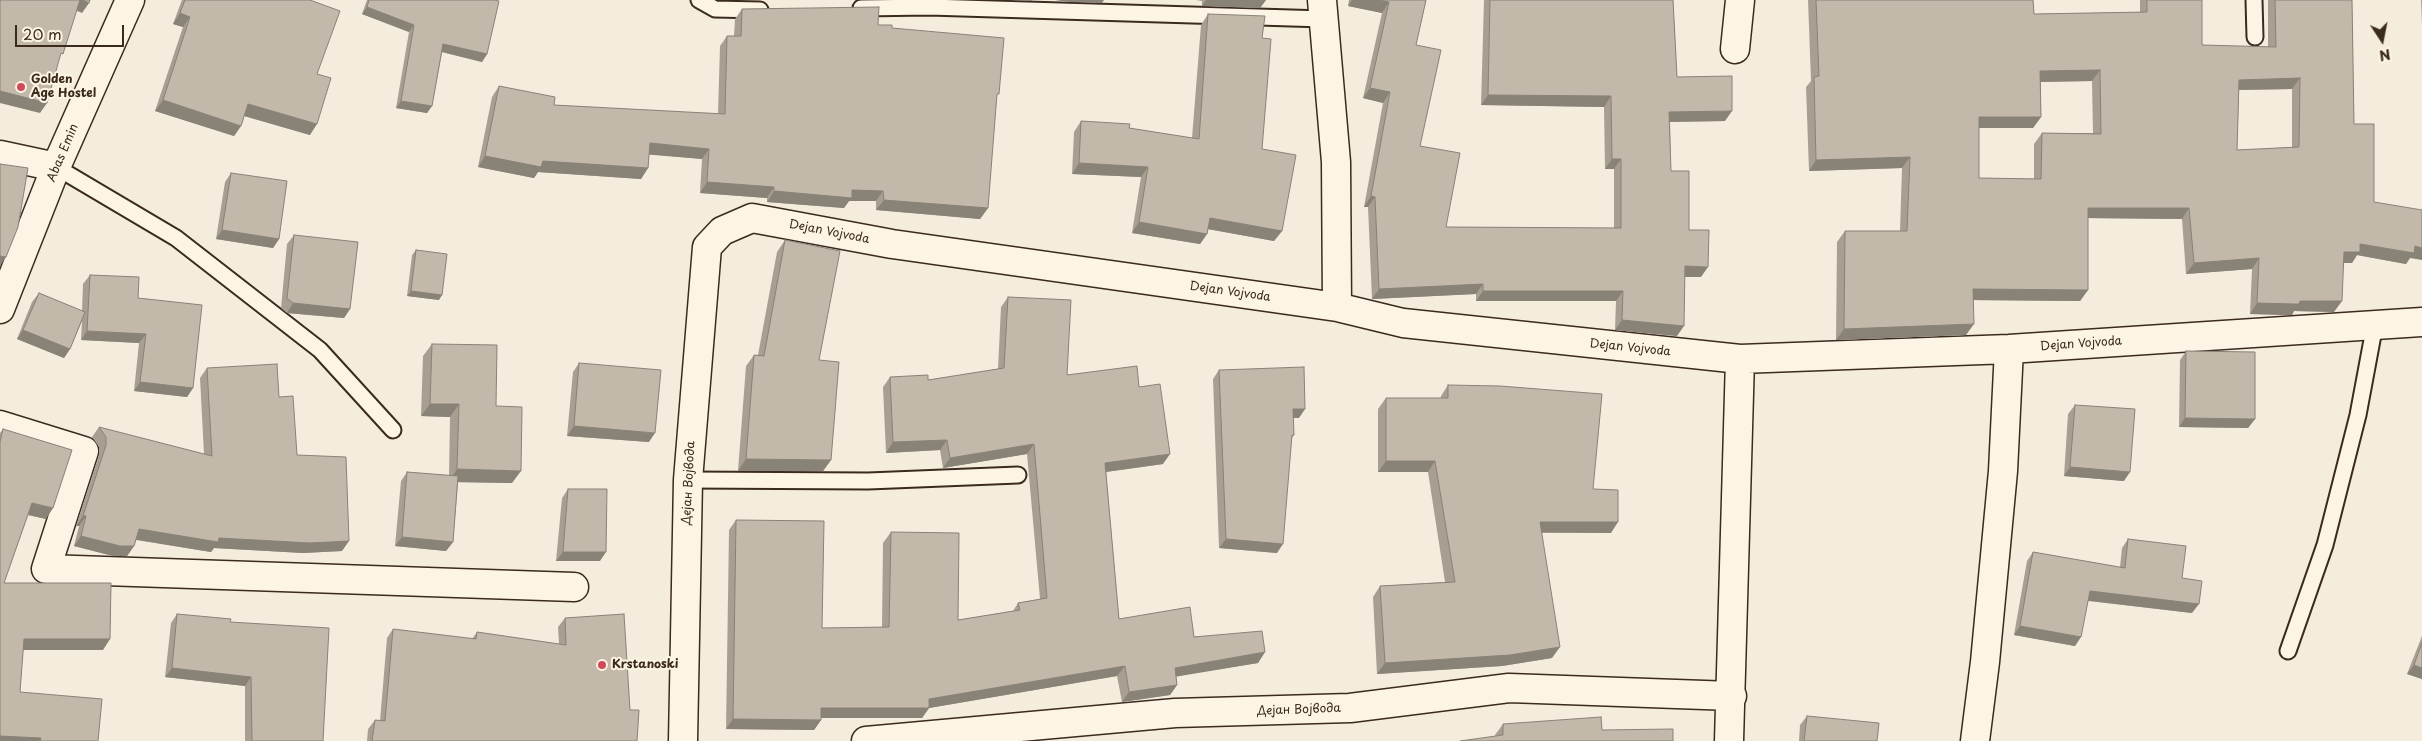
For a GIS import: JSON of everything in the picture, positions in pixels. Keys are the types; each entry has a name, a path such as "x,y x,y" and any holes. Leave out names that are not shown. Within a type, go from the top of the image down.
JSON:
{"street":[{"name":"Abas Emin","path":"0,309 56,166 130,0"},
{"path":"1735,49 1740,0"},
{"path":"1323,9 1336,162 1337,307"},
{"path":"0,155 56,166"},
{"name":"Dejan Vojvoda","path":"688,480 707,247 722,231 752,218 892,244 1337,307 1404,323 1740,360 2009,349 2422,322"},
{"path":"1975,741 1985,662 2003,471 2009,349"},
{"path":"1729,741 1732,696 1740,360"},
{"path":"0,425 84,451 46,569 574,588"},
{"name":"Дејан Војвода","path":"683,741 688,480"},
{"name":"Дејан Војвода","path":"866,741 1175,713 1350,708 1510,688 1732,696"}],"lane":[{"path":"699,0 715,9 776,10"},
{"path":"2254,0 2255,37"},
{"path":"843,8 1323,9"},
{"path":"56,166 184,244 320,350 392,430"},
{"path":"2288,651 2325,546 2358,415 2375,324"},
{"path":"688,480 868,481 1018,475"}],"building":[{"path":"0,0 80,0 63,54 61,53 47,103 0,91"},
{"path":"185,0 310,0 340,11 317,74 331,78 317,124 248,104 241,126 163,100 190,17 180,13"},
{"path":"369,0 499,1 487,54 443,44 432,106 401,101 414,25 367,7"},
{"path":"1378,0 1426,0 1416,45 1441,50 1420,146 1460,153 1446,227 1621,228 1621,159 1612,159 1611,96 1488,95 1490,0 1673,0 1677,77 1732,76 1732,111 1669,112 1671,171 1689,171 1689,230 1709,230 1708,267 1685,266 1684,326 1622,320 1623,291 1483,291 1483,284 1379,289 1375,197 1371,196 1390,92 1370,88 1389,2"},
{"path":"1816,0 2033,0 2034,14 2147,12 2147,0 2202,0 2202,45 2276,47 2275,0 2352,0 2354,124 2374,124 2374,202 2422,210 2422,248 2415,246 2414,253 2360,244 2360,252 2344,252 2342,301 2300,301 2299,304 2257,303 2259,258 2194,263 2189,208 2088,208 2088,290 1973,289 1974,324 1844,329 1845,231 1907,231 1910,157 1816,160 1814,77 1819,76","holes":["2100,70 2101,134 2042,133 2041,179 1979,178 1979,117 2041,117 2040,71","2300,78 2299,147 2237,150 2239,80"]},
{"path":"879,7 878,25 892,25 892,28 1004,38 999,94 997,94 988,208 884,200 883,191 852,190 852,198 774,191 774,187 707,182 709,149 650,143 648,168 543,161 541,167 485,156 499,86 555,97 554,105 725,114 727,36 741,36 742,9"},
{"path":"1208,14 1265,16 1262,38 1271,39 1262,149 1296,155 1282,231 1210,218 1207,234 1139,222 1148,167 1079,163 1081,121 1130,124 1129,128 1199,139"},
{"path":"0,164 28,168 18,227 6,257 0,256"},
{"path":"231,173 287,181 279,239 222,230"},
{"path":"294,235 358,242 350,309 293,303 287,298"},
{"path":"785,240 840,251 819,360 839,362 831,460 746,459 754,355 764,356"},
{"path":"416,250 447,254 442,295 411,291"},
{"path":"90,275 139,277 138,298 202,305 193,388 140,382 146,334 87,331"},
{"path":"39,293 85,312 70,349 23,330"},
{"path":"1008,297 1071,300 1067,375 1137,366 1139,387 1160,384 1170,454 1105,463 1119,619 1190,607 1194,637 1262,631 1265,652 1175,668 1177,685 1129,692 1125,666 929,699 929,708 821,708 821,720 733,719 736,520 824,521 822,628 889,627 891,532 959,533 958,620 1020,610 1018,603 1047,598 1034,444 950,458 947,440 893,442 890,377 928,375 928,380 1004,368"},
{"path":"432,344 497,345 496,406 522,407 521,471 457,469 459,404 430,404"},
{"path":"2186,351 2255,352 2255,419 2185,418"},
{"path":"579,363 661,370 655,433 574,426"},
{"path":"277,364 279,397 293,396 297,455 346,457 349,541 310,543 219,538 218,542 139,529 134,546 120,546 81,536 86,516 83,516 106,445 106,437 99,427 212,456 207,368"},
{"path":"1304,367 1305,409 1293,409 1294,435 1292,435 1283,544 1226,539 1219,370"},
{"path":"1448,385 1500,386 1602,394 1593,489 1618,490 1618,522 1540,522 1560,647 1510,655 1385,663 1380,586 1455,582 1435,461 1386,461 1386,398 1448,398"},
{"path":"2075,405 2135,409 2130,472 2070,467"},
{"path":"3,429 72,450 53,508 32,503 4,583 111,583 110,639 24,639 20,692 102,699 98,741 40,741 41,738 0,736 0,442"},
{"path":"407,472 458,476 453,542 402,537"},
{"path":"568,489 607,489 606,552 563,552"},
{"path":"2128,539 2186,546 2182,578 2202,581 2199,604 2090,591 2081,637 2020,626 2033,552 2125,568"},
{"path":"177,614 231,619 230,622 329,628 323,741 252,741 251,677 172,668"},
{"path":"624,614 630,710 639,710 637,741 372,741 375,720 385,721 393,629 476,639 477,632 566,645 565,618"},
{"path":"2422,643 2422,668 2414,665"},
{"path":"1807,716 1879,723 1877,741 1804,741"},
{"path":"1601,717 1602,730 1673,729 1673,741 1460,741 1503,735 1503,724"}],"place":[{"name":"Golden Age Hostel","path":"21,87"},
{"name":"Krstanoski","path":"602,665"}]}
